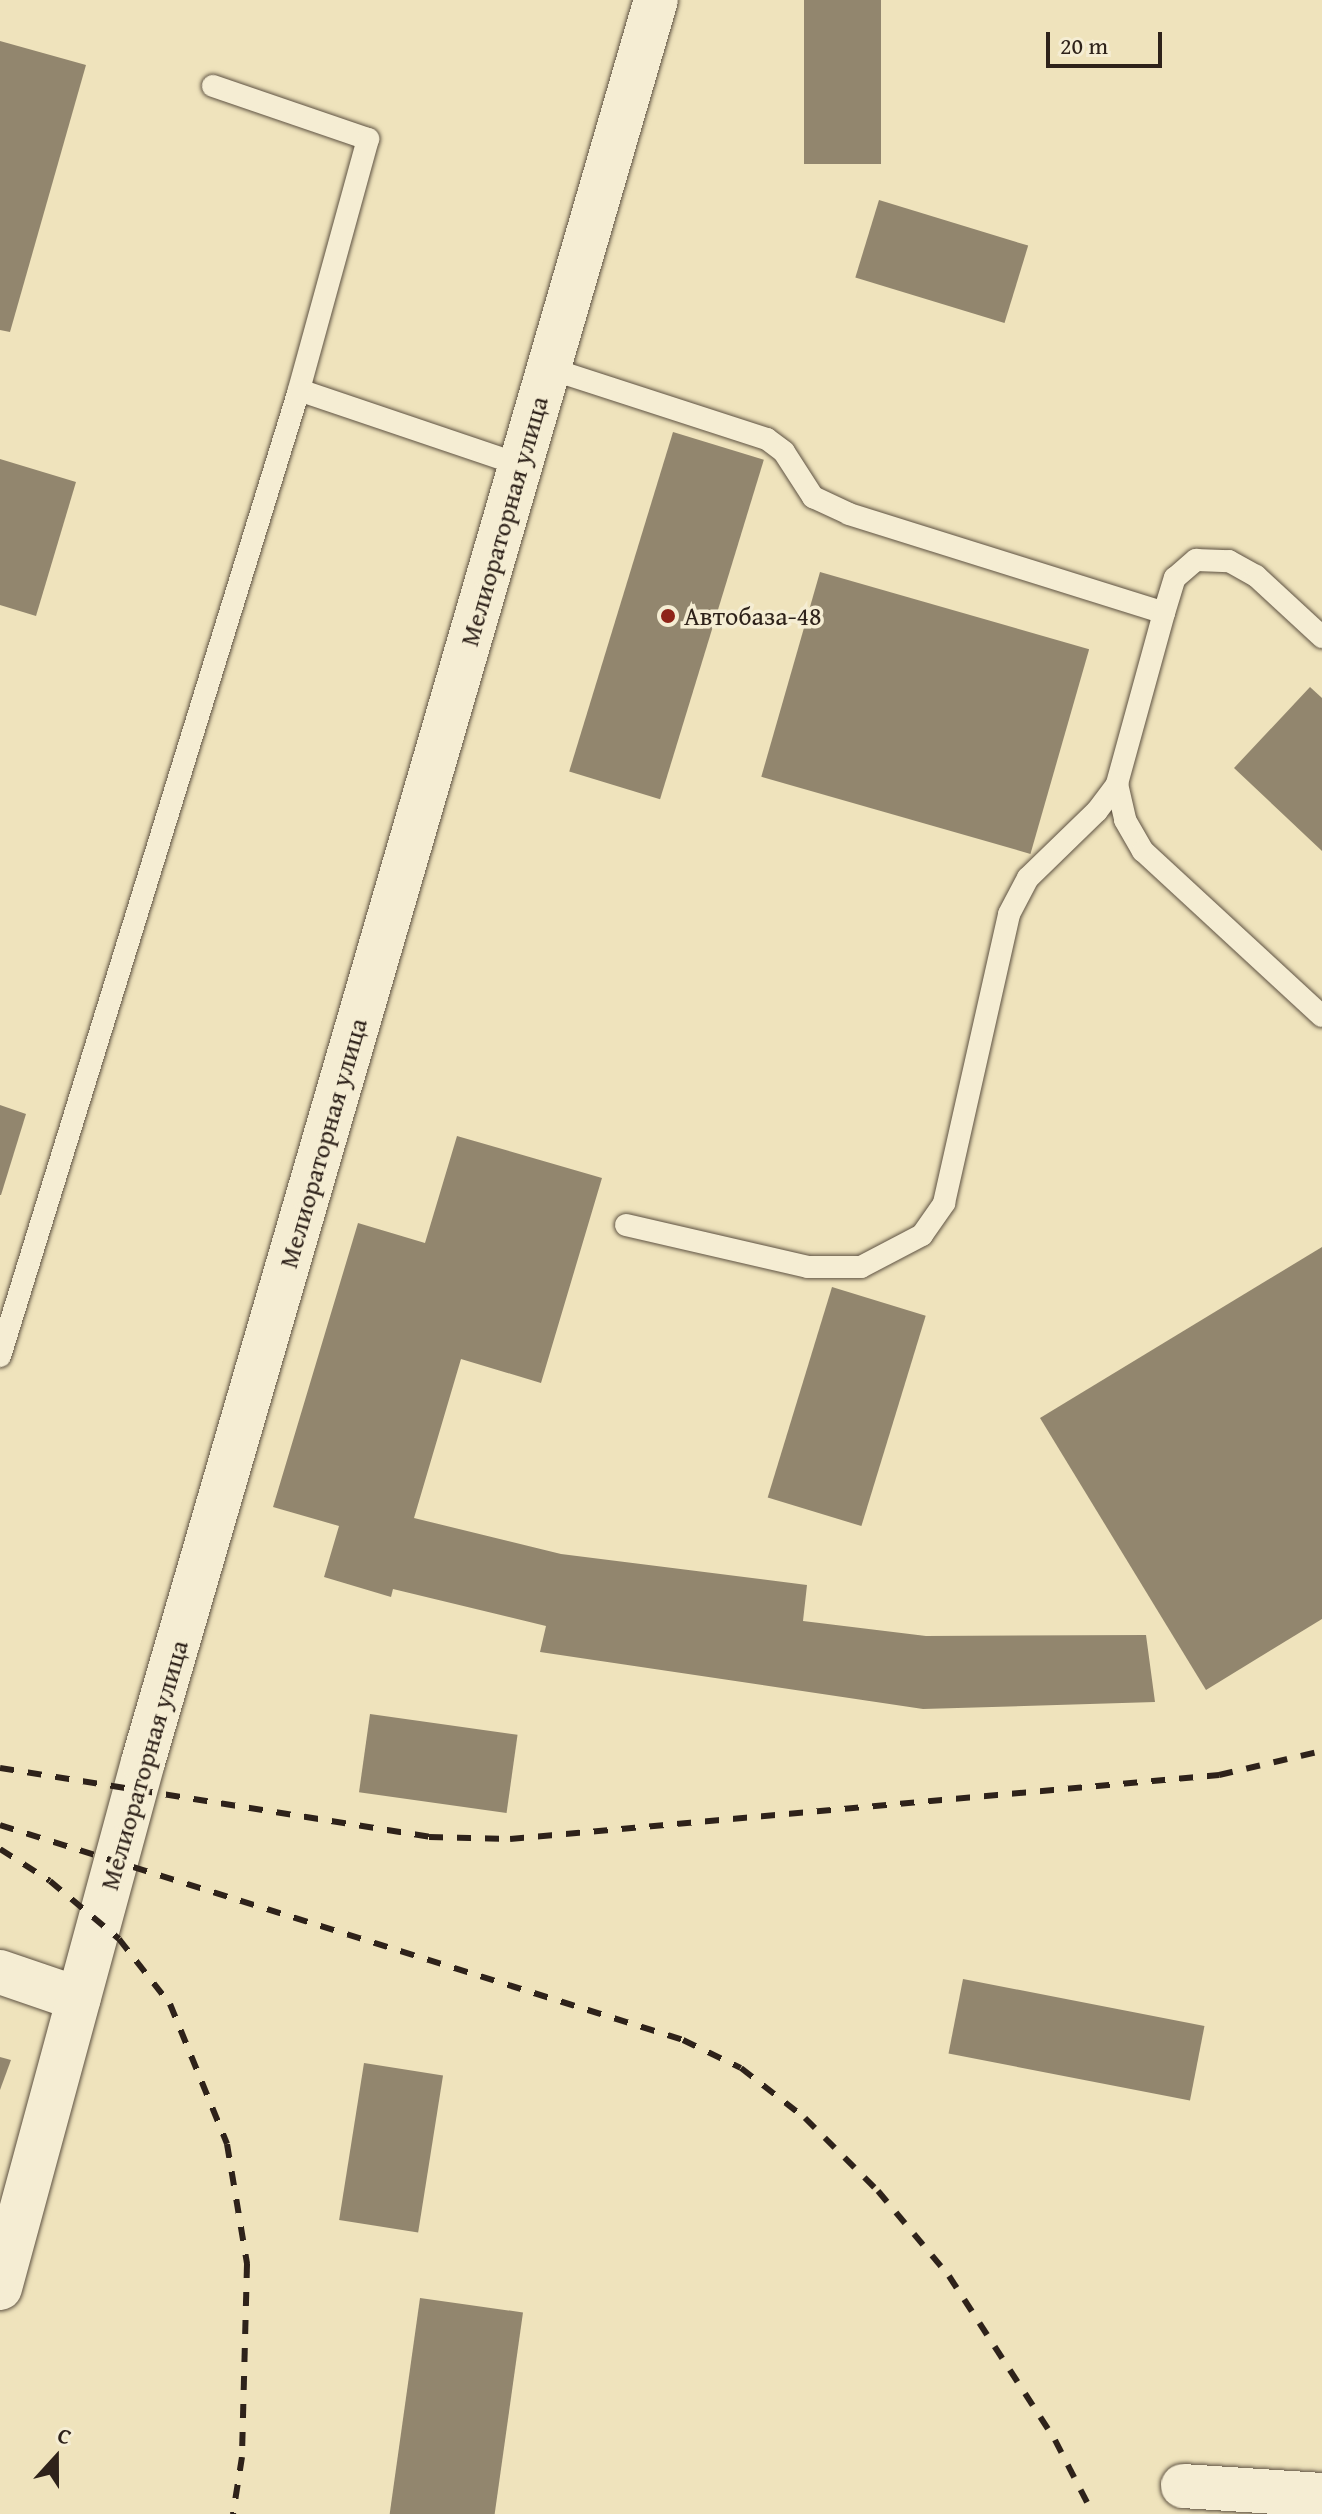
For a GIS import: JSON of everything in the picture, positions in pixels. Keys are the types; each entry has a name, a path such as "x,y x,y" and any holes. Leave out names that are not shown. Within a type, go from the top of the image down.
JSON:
{"street":[{"name":"Мелиораторная улица","path":"0,2288 79,1999 656,0"},
{"path":"0,1972 79,1999"},
{"path":"1183,2486 1322,2495"}],"lane":[{"path":"0,1356 299,390 368,139 213,86"},
{"path":"548,368 767,439 784,452 813,497 849,514 1164,613"},
{"path":"299,390 520,465"},
{"path":"626,1225 808,1267 861,1267 895,1254 922,1235 944,1203 1009,914 1028,878 1097,811 1117,784 1175,578 1196,560 1229,561 1256,576 1322,637"},
{"path":"1117,784 1125,820 1143,851 1322,1016"}],"building":[{"path":"804,0 881,0 881,164 804,164"},
{"path":"0,41 86,65 10,332 0,330"},
{"path":"879,200 1028,246 1005,323 855,277"},
{"name":"Автобаза-48","path":"673,432 764,460 660,799 569,771"},
{"path":"0,459 76,482 36,616 0,605"},
{"path":"820,572 1089,649 1030,854 761,777"},
{"path":"1310,687 1322,698 1322,851 1234,768"},
{"path":"0,1105 26,1114 1,1195 0,1195"},
{"path":"457,1136 602,1178 541,1383 461,1359 414,1518 561,1554 807,1585 803,1621 926,1636 1146,1635 1155,1702 923,1709 540,1652 546,1626 393,1589 391,1597 324,1577 339,1526 273,1507 358,1223 425,1243"},
{"path":"1322,1247 1322,1619 1206,1690 1040,1418"},
{"path":"832,1287 926,1316 861,1526 768,1497"},
{"path":"370,1714 518,1735 507,1813 359,1792"},
{"path":"963,1979 1204,2026 1190,2101 948,2054"},
{"path":"0,2057 11,2060 0,2090"},
{"path":"364,2063 443,2076 418,2233 339,2220"},
{"path":"420,2298 523,2312 495,2514 390,2514"}],"railway":[{"path":"0,1768 429,1837 510,1839 1219,1775 1322,1751"},
{"path":"0,1825 683,2040 741,2068 805,2118 878,2191 949,2276 1055,2440 1093,2514"},
{"path":"0,1849 50,1881 119,1939 170,2004 227,2144 247,2264 242,2457 233,2514"}],"place":[{"name":"Автобаза-48","path":"668,616"}]}
